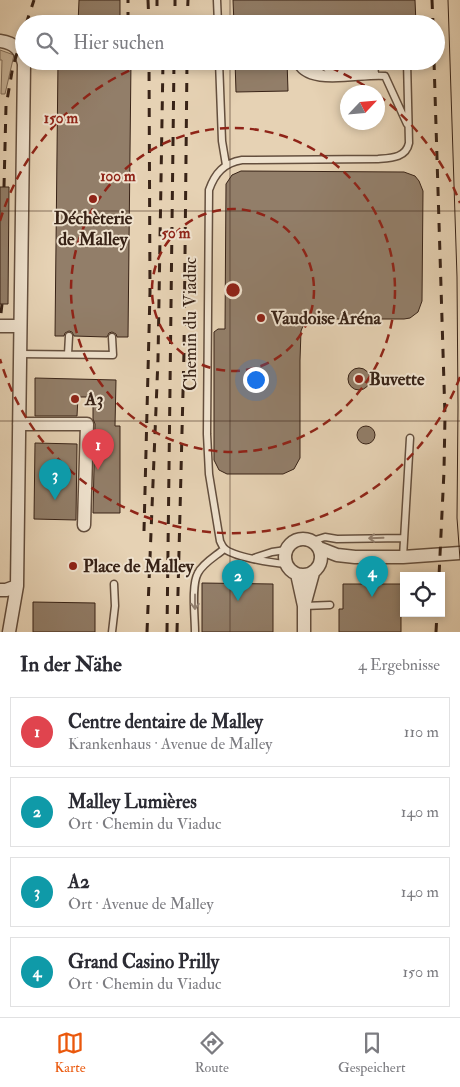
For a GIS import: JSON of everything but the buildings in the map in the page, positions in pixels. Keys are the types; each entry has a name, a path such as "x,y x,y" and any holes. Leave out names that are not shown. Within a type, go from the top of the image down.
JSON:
{"street":[{"path":"0,41 15,46"},
{"path":"9,632 17,586 24,70"},
{"path":"0,326 20,326"},
{"path":"19,424 87,424 84,525"},
{"path":"337,555 307,575 296,574 286,564 286,550 289,546 297,540 307,539 337,555 355,557 403,557 460,553"},
{"path":"304,606 322,553 316,544"},
{"path":"296,574 304,606 304,632"},
{"path":"0,590 17,586"}],"lane":[{"path":"217,0 218,15"},
{"path":"219,70 222,140 226,166 234,161 242,160 394,158 402,155 408,146 407,70"},
{"path":"301,70 308,76 329,78 385,76 409,128"},
{"path":"306,70 308,76"},
{"path":"311,70 312,72 329,78"},
{"path":"318,70 329,78"},
{"path":"331,70 362,77"},
{"path":"338,70 362,77"},
{"path":"344,70 362,77"},
{"path":"350,70 362,77"},
{"path":"357,70 362,77"},
{"path":"362,77 363,70"},
{"path":"362,77 367,70"},
{"path":"362,77 369,70"},
{"name":"Chemin du Viaduc","path":"224,549 220,541 209,474 206,434 209,190 219,170 226,166"},
{"path":"68,354 69,336"},
{"path":"20,354 113,355 112,337"},
{"path":"403,557 410,438"},
{"path":"316,544 325,537 337,540 404,538"},
{"path":"195,632 195,581 204,565 224,549 238,556 286,564"},
{"path":"254,558 286,550"},
{"path":"112,632 114,584"},
{"path":"304,606 330,605"}],"shaded area":[{"path":"0,50 14,55 5,94 1,94 2,60 0,60"}],"tram line":[{"path":"448,0 457,277 457,518 460,559"}],"railway":[{"path":"29,15 34,0"},
{"path":"128,0 128,15"},
{"path":"148,0 149,15"},
{"path":"157,0 157,15"},
{"path":"175,0 175,15"},
{"path":"187,15 188,0"},
{"path":"432,0 433,15"},
{"path":"4,187 6,106 15,60"},
{"path":"144,531 150,292 149,70"},
{"path":"147,632 158,359 163,70"},
{"path":"167,632 174,70"},
{"path":"177,632 184,352 187,70"},
{"path":"434,70 445,416 439,572"},
{"path":"1,313 2,304"},
{"path":"436,632 437,617"}],"place":[{"name":"Déchèterie de Malley","path":"93,199"},
{"name":"Vaudoise Aréna","path":"261,318"},
{"name":"Buvette","path":"359,379"},
{"name":"A3","path":"75,399"},
{"name":"Centre dentaire de Malley","path":"98,470"},
{"name":"A2","path":"55,500"},
{"name":"Place de Malley","path":"73,566"},
{"name":"Grand Casino Prilly","path":"372,597"},
{"name":"Malley Lumières","path":"238,601"}]}
